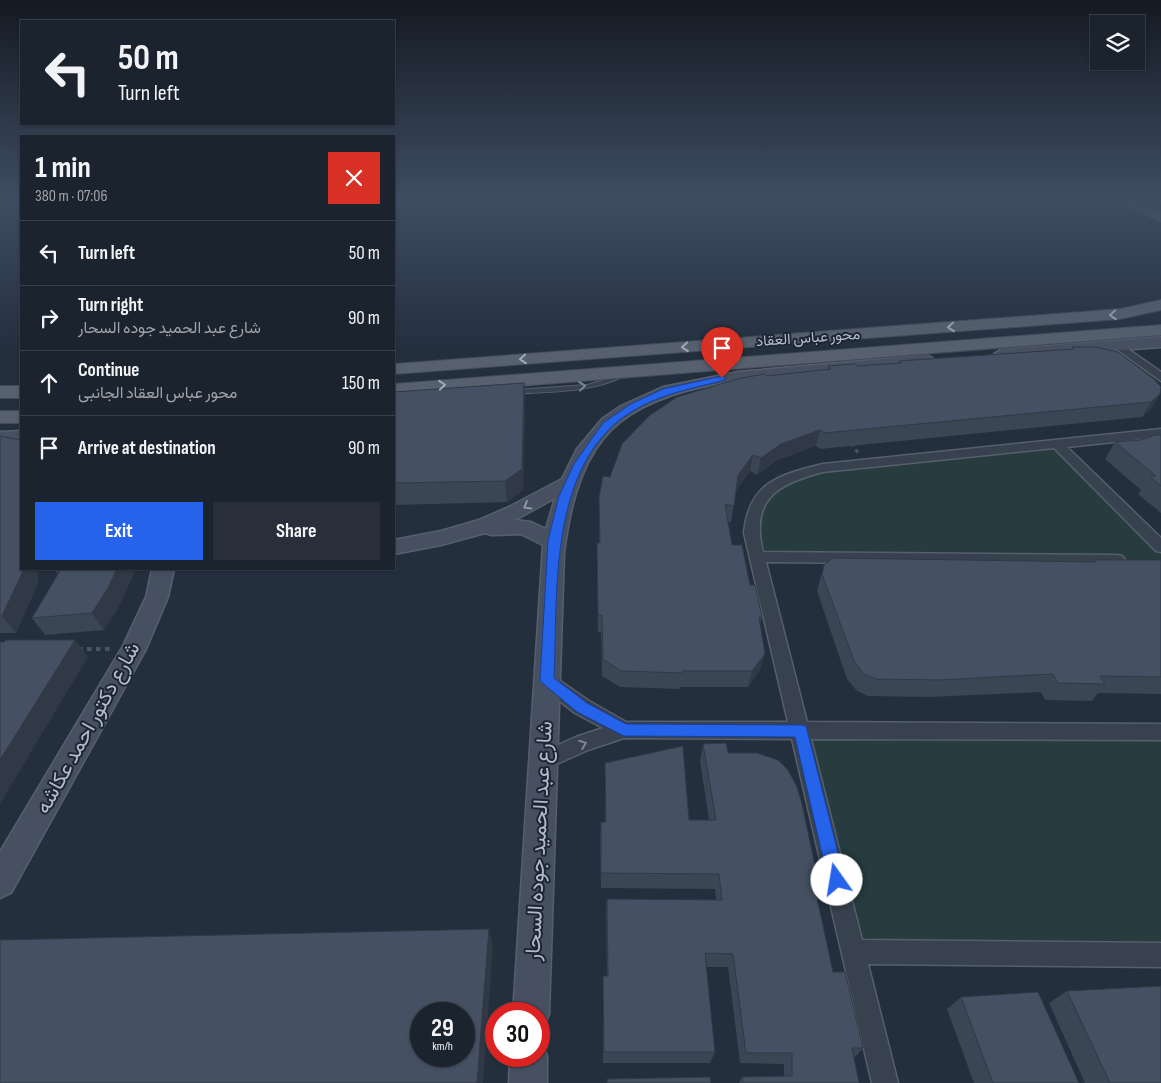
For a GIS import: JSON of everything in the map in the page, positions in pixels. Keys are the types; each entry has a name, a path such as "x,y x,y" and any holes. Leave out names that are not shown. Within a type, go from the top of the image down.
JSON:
{"main road":[{"name":"محور عباس العقاد","path":"395,369 1110,315 1161,305"},
{"name":"محور عباس العقاد","path":"395,390 626,372 734,370 1070,343 1161,330"},
{"path":"0,392 20,392"},
{"path":"0,417 20,417"}],"street":[{"path":"1114,351 1161,342"},
{"path":"1070,343 1097,346 1114,351 1161,378"},
{"name":"شارع عبد الحميد جوده السحار","path":"532,1002 554,541 560,510 570,482 596,438 607,425 620,415 650,398 734,370"},
{"path":"885,1083 801,731 757,557 751,516 758,500 770,487 787,478 808,472 866,462 1161,433"},
{"path":"0,437 20,436"},
{"path":"1057,444 1161,547"},
{"path":"472,530 520,510 570,482"},
{"path":"395,547 472,530 505,526 524,527 554,541"},
{"path":"757,557 1132,560"},
{"name":"شارع دكتور احمد عكاشه","path":"0,882 134,648 158,597 163,570"},
{"path":"547,681 582,708 624,730"},
{"path":"543,761 583,743 624,730 1161,732"},
{"path":"854,952 1161,956"},
{"path":"528,1083 529,1067"}],"lane":[{"path":"508,393 593,385 614,380 626,372"}],"path":[{"path":"848,438 866,462"},
{"path":"76,648 134,648"}],"green space":[{"path":"1057,444 1161,547 1161,560 757,557 758,500 808,472"},
{"path":"801,731 1161,732 1161,955 854,952"}],"building":[{"path":"1072,347 1095,347 1118,352 1154,379 1161,387 1160,394 1151,402 824,433 820,430 781,444 761,458 753,455 738,475 734,506 725,504 732,545 742,545 750,585 755,585 762,617 759,617 765,654 752,671 682,671 682,673 621,671 603,659 602,615 598,615 597,543 600,543 599,497 603,476 610,477 622,444 649,416 677,397 741,378 765,374 767,376 831,369 828,366 901,363 899,361 1074,349"},
{"path":"524,383 522,469 505,481 395,483 395,392"},
{"path":"1161,435 1161,486 1150,476 1156,476 1115,442 1141,440"},
{"path":"0,436 20,440 20,570 24,570 2,616 0,616"},
{"path":"833,558 1096,562 1094,560 1161,560 1161,677 1100,676 1105,684 1058,683 1053,674 939,680 876,679 864,674 854,661 822,574 824,565"},
{"path":"60,570 117,570 108,588 92,613 32,618"},
{"path":"6,640 75,640 0,760 0,642"},
{"path":"726,743 728,753 757,753 778,760 788,770 797,787 816,870 811,870 833,972 845,972 863,1048 852,1048 859,1083 743,1083 742,1077 792,1076 792,1053 746,1053 733,954 705,953 715,1052 604,1052 603,976 608,976 607,899 722,900 719,874 601,873 601,822 606,822 605,763 683,746 689,820 716,820 703,744"},
{"path":"489,929 477,1083 0,1083 0,940"},
{"path":"1161,986 1161,1083 1110,1083 1067,991"},
{"path":"1038,992 1079,1083 993,1083 961,997"},
{"path":"710,1077 711,1083 607,1083 607,1079"}],"route":[{"path":"722,378 666,391 634,406 607,425 596,438 580,464 564,496 556,526 552,565 547,681 582,708 624,730 801,731 837,880"}]}
